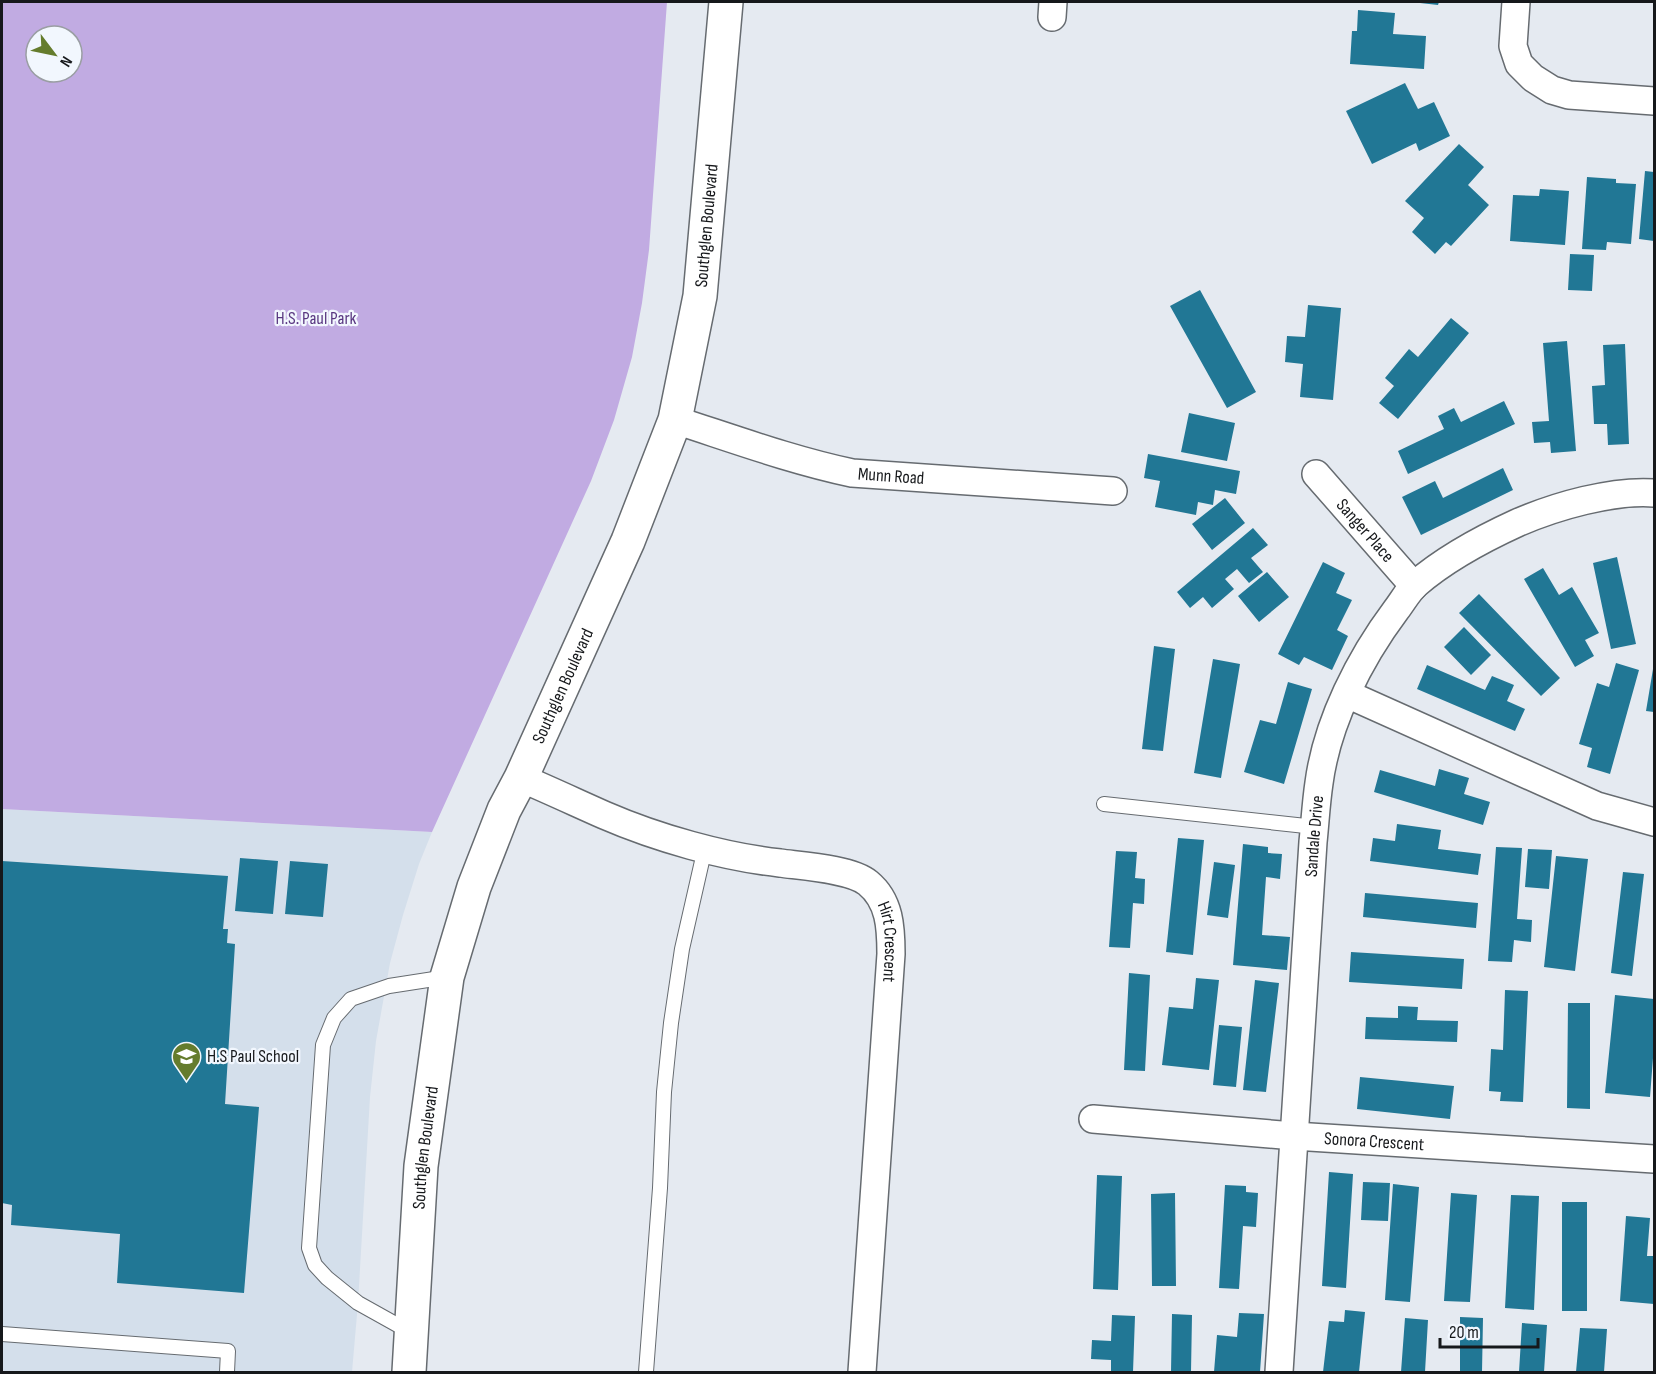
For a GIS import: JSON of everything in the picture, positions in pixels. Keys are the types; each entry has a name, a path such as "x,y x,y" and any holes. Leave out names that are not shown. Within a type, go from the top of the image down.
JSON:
{"street":[{"name":"Southglen Boulevard","path":"409,1372 421,1166 447,977 474,887 504,810 521,778 628,541 675,420 700,296 726,2"},
{"path":"1516,2 1513,46 1519,64 1533,78 1552,90 1569,95 1654,101"},
{"name":"Munn Road","path":"675,420 766,451 852,473 1113,491"},
{"name":"Sanger Place","path":"1316,474 1414,586"},
{"name":"Sandale Drive","path":"1280,1372 1319,782 1332,729 1354,676 1381,630 1414,586 1450,558 1492,534 1539,513 1592,499 1642,492 1654,493"},
{"path":"1347,694 1587,802 1654,822"},
{"name":"Hirt Crescent","path":"521,778 606,816 664,837 771,862 855,875 880,895 887,911 891,930 891,954 862,1372"},
{"name":"Sonora Crescent","path":"1093,1119 1294,1136 1654,1160"}],"lane":[{"path":"1104,804 1315,827"},
{"path":"646,1372 660,1188 664,1092 671,1023 682,950 705,848"},
{"path":"412,1333 358,1303 327,1278 315,1265 309,1248 323,1045 334,1018 351,999 389,986 447,977"},
{"path":"2,1334 228,1352 226,1372"}],"shaded area":[{"name":"H.S Paul School","path":"2,809 432,832 419,864 390,963 376,1041 370,1097 352,1372 2,1372"}],"green space":[{"name":"H.S. Paul Park","path":"2,2 667,2 649,250 632,357 614,420 591,481 432,832 2,809"}],"building":[{"path":"1420,2 1439,2 1438,5"},
{"path":"1358,10 1395,13 1393,34 1426,36 1424,69 1350,64 1352,31 1357,31"},
{"path":"1405,83 1418,109 1434,102 1450,136 1419,151 1416,143 1372,164 1346,111"},
{"path":"1459,144 1484,167 1468,185 1489,205 1451,246 1446,242 1435,254 1412,232 1424,218 1405,201"},
{"path":"1645,171 1654,172 1654,241 1639,239"},
{"path":"1587,177 1616,179 1616,183 1636,184 1631,244 1607,242 1606,250 1582,249"},
{"path":"1540,189 1569,191 1565,245 1510,241 1513,195 1539,196"},
{"path":"1570,254 1594,255 1592,291 1568,290"},
{"path":"1200,290 1256,392 1227,408 1170,306"},
{"path":"1308,305 1341,308 1333,400 1300,397 1303,364 1285,362 1287,336 1305,337"},
{"path":"1451,318 1469,333 1398,419 1379,403 1394,386 1385,378 1409,349 1418,357"},
{"path":"1567,341 1576,451 1551,453 1550,442 1534,443 1532,422 1549,421 1543,343"},
{"path":"1625,344 1629,444 1608,445 1607,424 1594,424 1592,386 1605,385 1603,345"},
{"path":"1504,401 1515,424 1408,474 1398,451 1444,429 1438,416 1454,408 1461,422"},
{"path":"1189,413 1235,423 1227,461 1181,452"},
{"path":"1148,454 1240,471 1236,494 1215,490 1213,505 1198,502 1196,515 1155,507 1160,481 1144,478"},
{"path":"1503,468 1513,490 1421,535 1402,497 1435,481 1443,498"},
{"path":"1225,498 1245,523 1212,550 1192,524"},
{"path":"1253,528 1268,545 1251,558 1263,572 1249,583 1237,569 1225,579 1234,589 1212,608 1203,597 1190,608 1177,592"},
{"path":"1617,557 1636,644 1611,649 1593,563"},
{"path":"1323,562 1345,573 1336,593 1352,600 1337,630 1348,636 1332,670 1304,657 1299,665 1278,654"},
{"path":"1543,568 1559,595 1572,587 1599,633 1585,640 1594,656 1575,667 1524,579"},
{"path":"1267,572 1289,597 1259,622 1238,596"},
{"path":"1479,594 1560,678 1541,696 1459,613"},
{"path":"1464,627 1491,655 1471,675 1444,647"},
{"path":"1154,646 1175,649 1163,751 1142,749"},
{"path":"1213,659 1240,664 1221,778 1194,773"},
{"path":"1616,663 1639,670 1610,774 1587,767 1592,748 1579,744 1597,683 1609,687"},
{"path":"1427,665 1485,690 1492,676 1514,685 1507,701 1525,709 1515,731 1417,689"},
{"path":"1654,670 1654,712 1646,711"},
{"path":"1288,682 1312,689 1284,784 1244,772 1260,720 1276,724"},
{"path":"1439,769 1469,778 1464,794 1490,802 1483,825 1374,792 1380,770 1435,786"},
{"path":"1397,824 1441,830 1438,849 1481,854 1478,875 1370,861 1373,838 1395,841"},
{"path":"1178,838 1204,840 1193,955 1166,952"},
{"path":"1243,844 1268,847 1268,853 1282,854 1280,879 1266,877 1262,935 1290,937 1287,970 1233,965"},
{"path":"1496,847 1522,848 1517,919 1532,920 1531,942 1514,940 1512,962 1488,961"},
{"path":"1528,849 1552,850 1549,889 1525,887"},
{"path":"1116,851 1137,852 1135,878 1145,879 1144,904 1133,903 1130,948 1109,947"},
{"path":"1556,856 1588,859 1575,971 1544,967"},
{"path":"240,858 278,861 273,914 235,911"},
{"path":"2,861 228,876 223,929 228,929 227,943 235,944 225,1104 259,1107 244,1293 117,1283 120,1234 11,1225 12,1205 2,1203"},
{"path":"290,861 328,864 323,917 285,914"},
{"path":"1214,862 1235,865 1228,918 1207,915"},
{"path":"1623,872 1644,874 1632,976 1611,973"},
{"path":"1365,893 1478,903 1476,928 1363,917"},
{"path":"1351,952 1464,959 1462,989 1349,982"},
{"path":"1129,973 1150,975 1145,1071 1124,1070"},
{"path":"1196,978 1219,980 1209,1070 1162,1065 1169,1007 1193,1009"},
{"path":"1255,980 1279,983 1266,1092 1243,1090"},
{"path":"1505,990 1528,991 1523,1102 1500,1101 1501,1092 1489,1091 1491,1049 1503,1050"},
{"path":"1615,995 1654,999 1654,1045 1650,1097 1605,1093"},
{"path":"1568,1003 1590,1003 1590,1109 1567,1108"},
{"path":"1398,1006 1418,1007 1417,1020 1458,1021 1457,1042 1365,1039 1366,1017 1398,1018"},
{"path":"1219,1025 1242,1027 1236,1087 1213,1085"},
{"path":"1360,1077 1454,1086 1450,1119 1357,1109"},
{"path":"1329,1172 1353,1174 1346,1288 1322,1286"},
{"path":"1097,1175 1122,1176 1118,1290 1093,1289"},
{"path":"1363,1182 1390,1183 1388,1221 1361,1220"},
{"path":"1393,1184 1419,1187 1410,1302 1385,1300"},
{"path":"1225,1185 1246,1186 1246,1192 1258,1193 1256,1227 1243,1226 1239,1289 1219,1288"},
{"path":"1175,1193 1176,1286 1152,1286 1151,1194"},
{"path":"1451,1193 1477,1195 1470,1302 1444,1301"},
{"path":"1511,1195 1539,1196 1534,1310 1505,1308"},
{"path":"1562,1202 1587,1202 1587,1311 1562,1311"},
{"path":"1626,1216 1650,1218 1647,1256 1654,1256 1654,1304 1620,1301"},
{"path":"1345,1310 1365,1312 1359,1372 1323,1372 1329,1321 1344,1322"},
{"path":"1239,1313 1264,1314 1260,1372 1214,1372 1217,1335 1237,1337"},
{"path":"1172,1314 1192,1315 1191,1372 1171,1372"},
{"path":"1112,1315 1135,1316 1133,1372 1111,1372 1111,1360 1091,1359 1092,1340 1111,1341"},
{"path":"1460,1317 1483,1318 1482,1372 1460,1372"},
{"path":"1405,1318 1428,1320 1425,1372 1401,1372"},
{"path":"1522,1323 1547,1325 1544,1372 1519,1372"},
{"path":"1580,1328 1607,1329 1604,1372 1576,1372"}],"place":[{"name":"H.S Paul School","path":"186,1082"}]}
